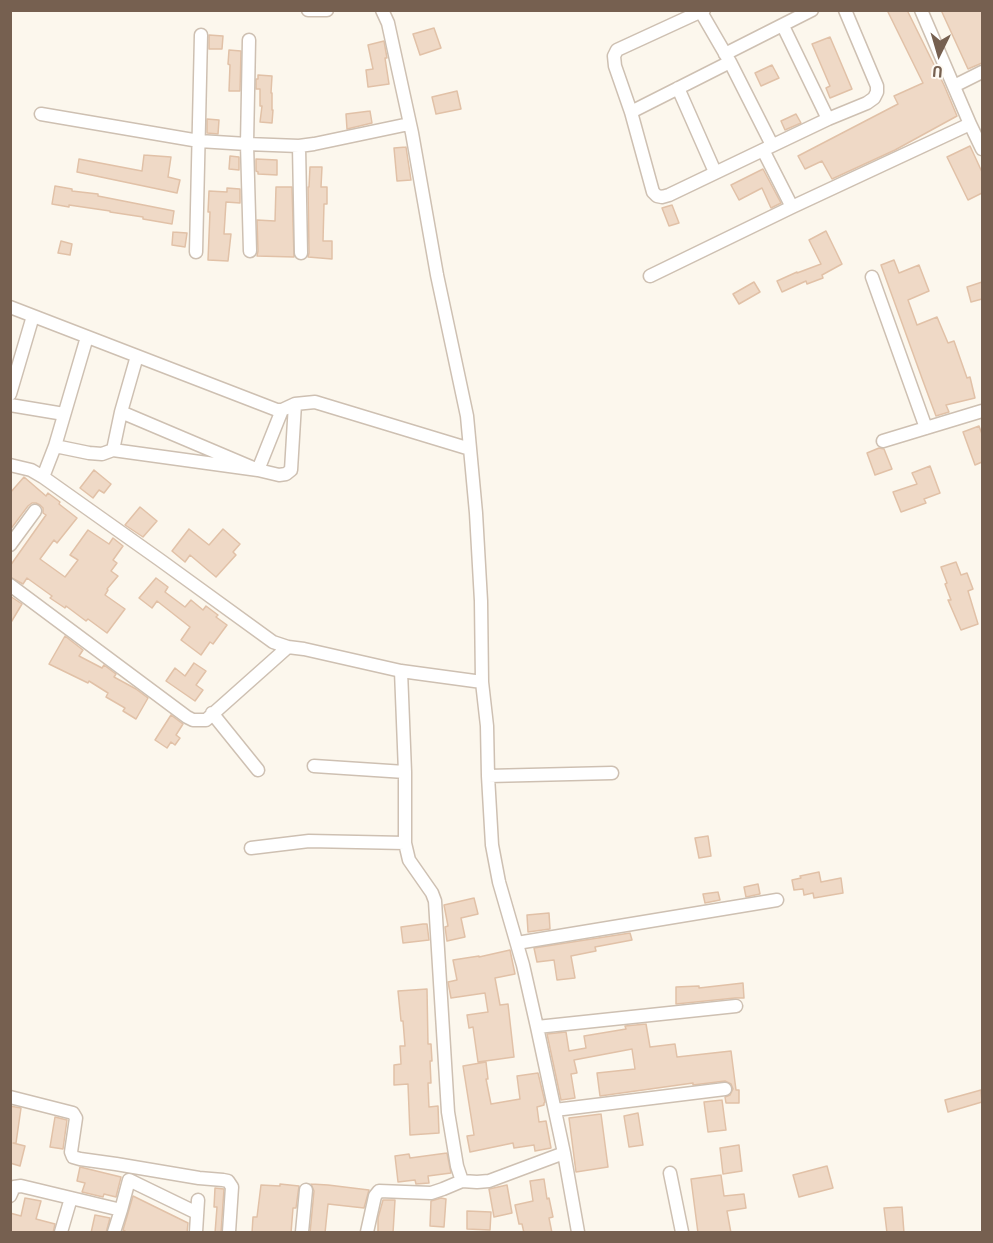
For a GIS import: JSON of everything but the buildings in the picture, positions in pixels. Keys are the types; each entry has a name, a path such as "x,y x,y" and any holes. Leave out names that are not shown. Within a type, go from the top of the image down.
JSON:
{"street":[{"path":"308,10 327,10"},
{"path":"382,10 388,23 467,416 476,513 482,682 487,726 492,845 499,882 517,942 537,1027 564,1153 578,1233"},
{"path":"631,112 678,88 812,10"},
{"path":"792,207 768,147 728,58 702,11 617,50 614,56 653,192 662,197 669,195 715,172 768,147 828,119 867,103 874,98 878,92 878,86 845,10"},
{"path":"921,10 982,149"},
{"path":"783,26 828,119"},
{"path":"196,252 201,35"},
{"path":"249,40 247,144 250,251"},
{"path":"954,86 982,72"},
{"path":"678,88 715,172"},
{"path":"41,114 199,141 299,146 409,124"},
{"path":"650,276 970,124"},
{"path":"299,146 301,253"},
{"path":"872,277 926,428"},
{"path":"10,307 269,408 282,410 295,404 315,402 470,449"},
{"path":"10,394 33,316"},
{"path":"43,477 55,446 87,337"},
{"path":"113,450 137,356"},
{"path":"55,446 102,454 113,450 258,470 279,475 286,474 291,470 295,404"},
{"path":"10,405 64,414"},
{"path":"258,470 282,410"},
{"path":"883,441 982,411"},
{"path":"121,412 258,470"},
{"path":"10,465 31,470 43,477 273,642 401,671 482,682"},
{"path":"10,545 35,511"},
{"path":"10,585 193,720 206,720 288,647"},
{"path":"401,671 405,843 409,860 435,901 448,1112 457,1166 462,1180"},
{"path":"212,713 258,770"},
{"path":"314,766 405,772"},
{"path":"488,776 612,773"},
{"path":"251,848 309,841 405,843"},
{"path":"517,942 777,900"},
{"path":"537,1027 736,1006"},
{"path":"555,1110 725,1089"},
{"path":"10,1097 73,1113 76,1118 71,1152 73,1157 80,1160 228,1181 232,1187 230,1233"},
{"path":"367,1233 375,1196 379,1191 431,1193 462,1180 489,1181 564,1153"},
{"path":"670,1173 682,1233"},
{"path":"114,1233 129,1180 197,1213"},
{"path":"10,1196 14,1187 21,1186 120,1210"},
{"path":"302,1233 306,1190"},
{"path":"61,1233 71,1198"},
{"path":"196,1233 198,1200"}]}
